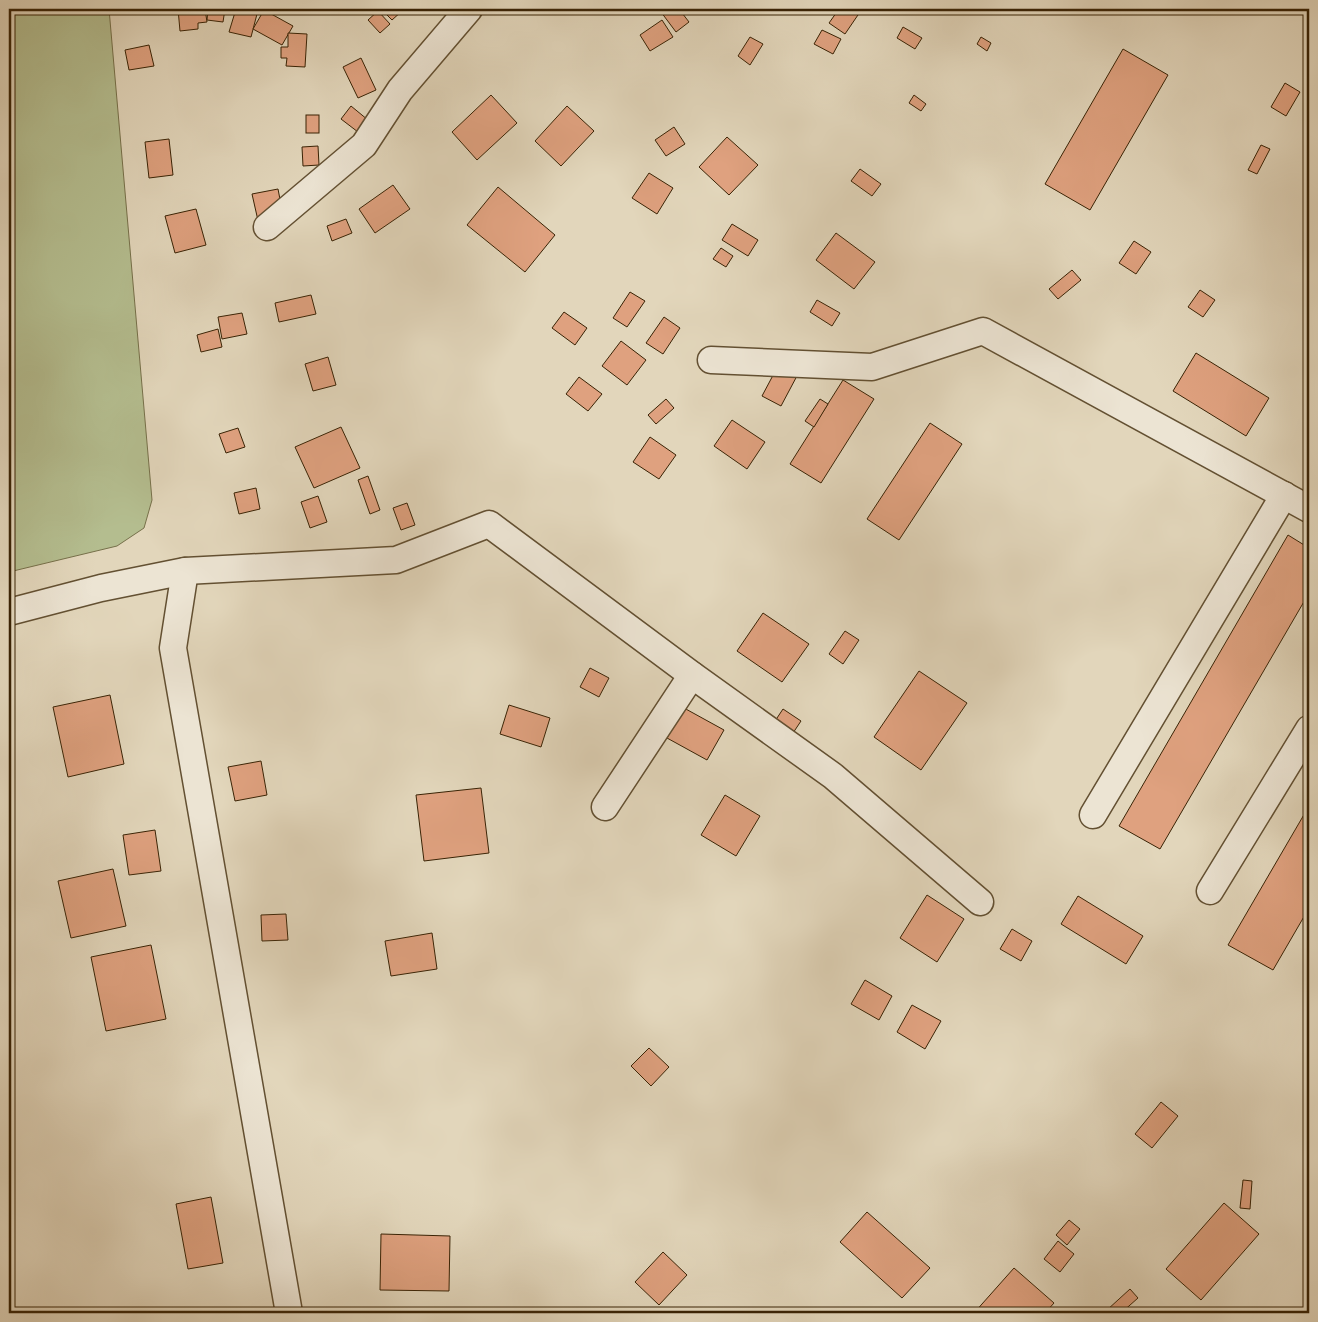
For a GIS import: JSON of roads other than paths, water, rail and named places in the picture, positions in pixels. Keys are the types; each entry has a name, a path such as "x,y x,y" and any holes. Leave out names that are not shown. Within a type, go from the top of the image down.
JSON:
{"street":[{"path":"268,227 364,145 400,90 469,9"},
{"path":"712,360 872,367 984,330 1309,509"},
{"path":"1093,814 1284,495"},
{"path":"9,612 101,588 184,571 396,560 488,524 832,776 980,902"},
{"path":"184,571 173,648 290,1313"},
{"path":"605,807 692,675"},
{"path":"1210,891 1309,729"}]}
